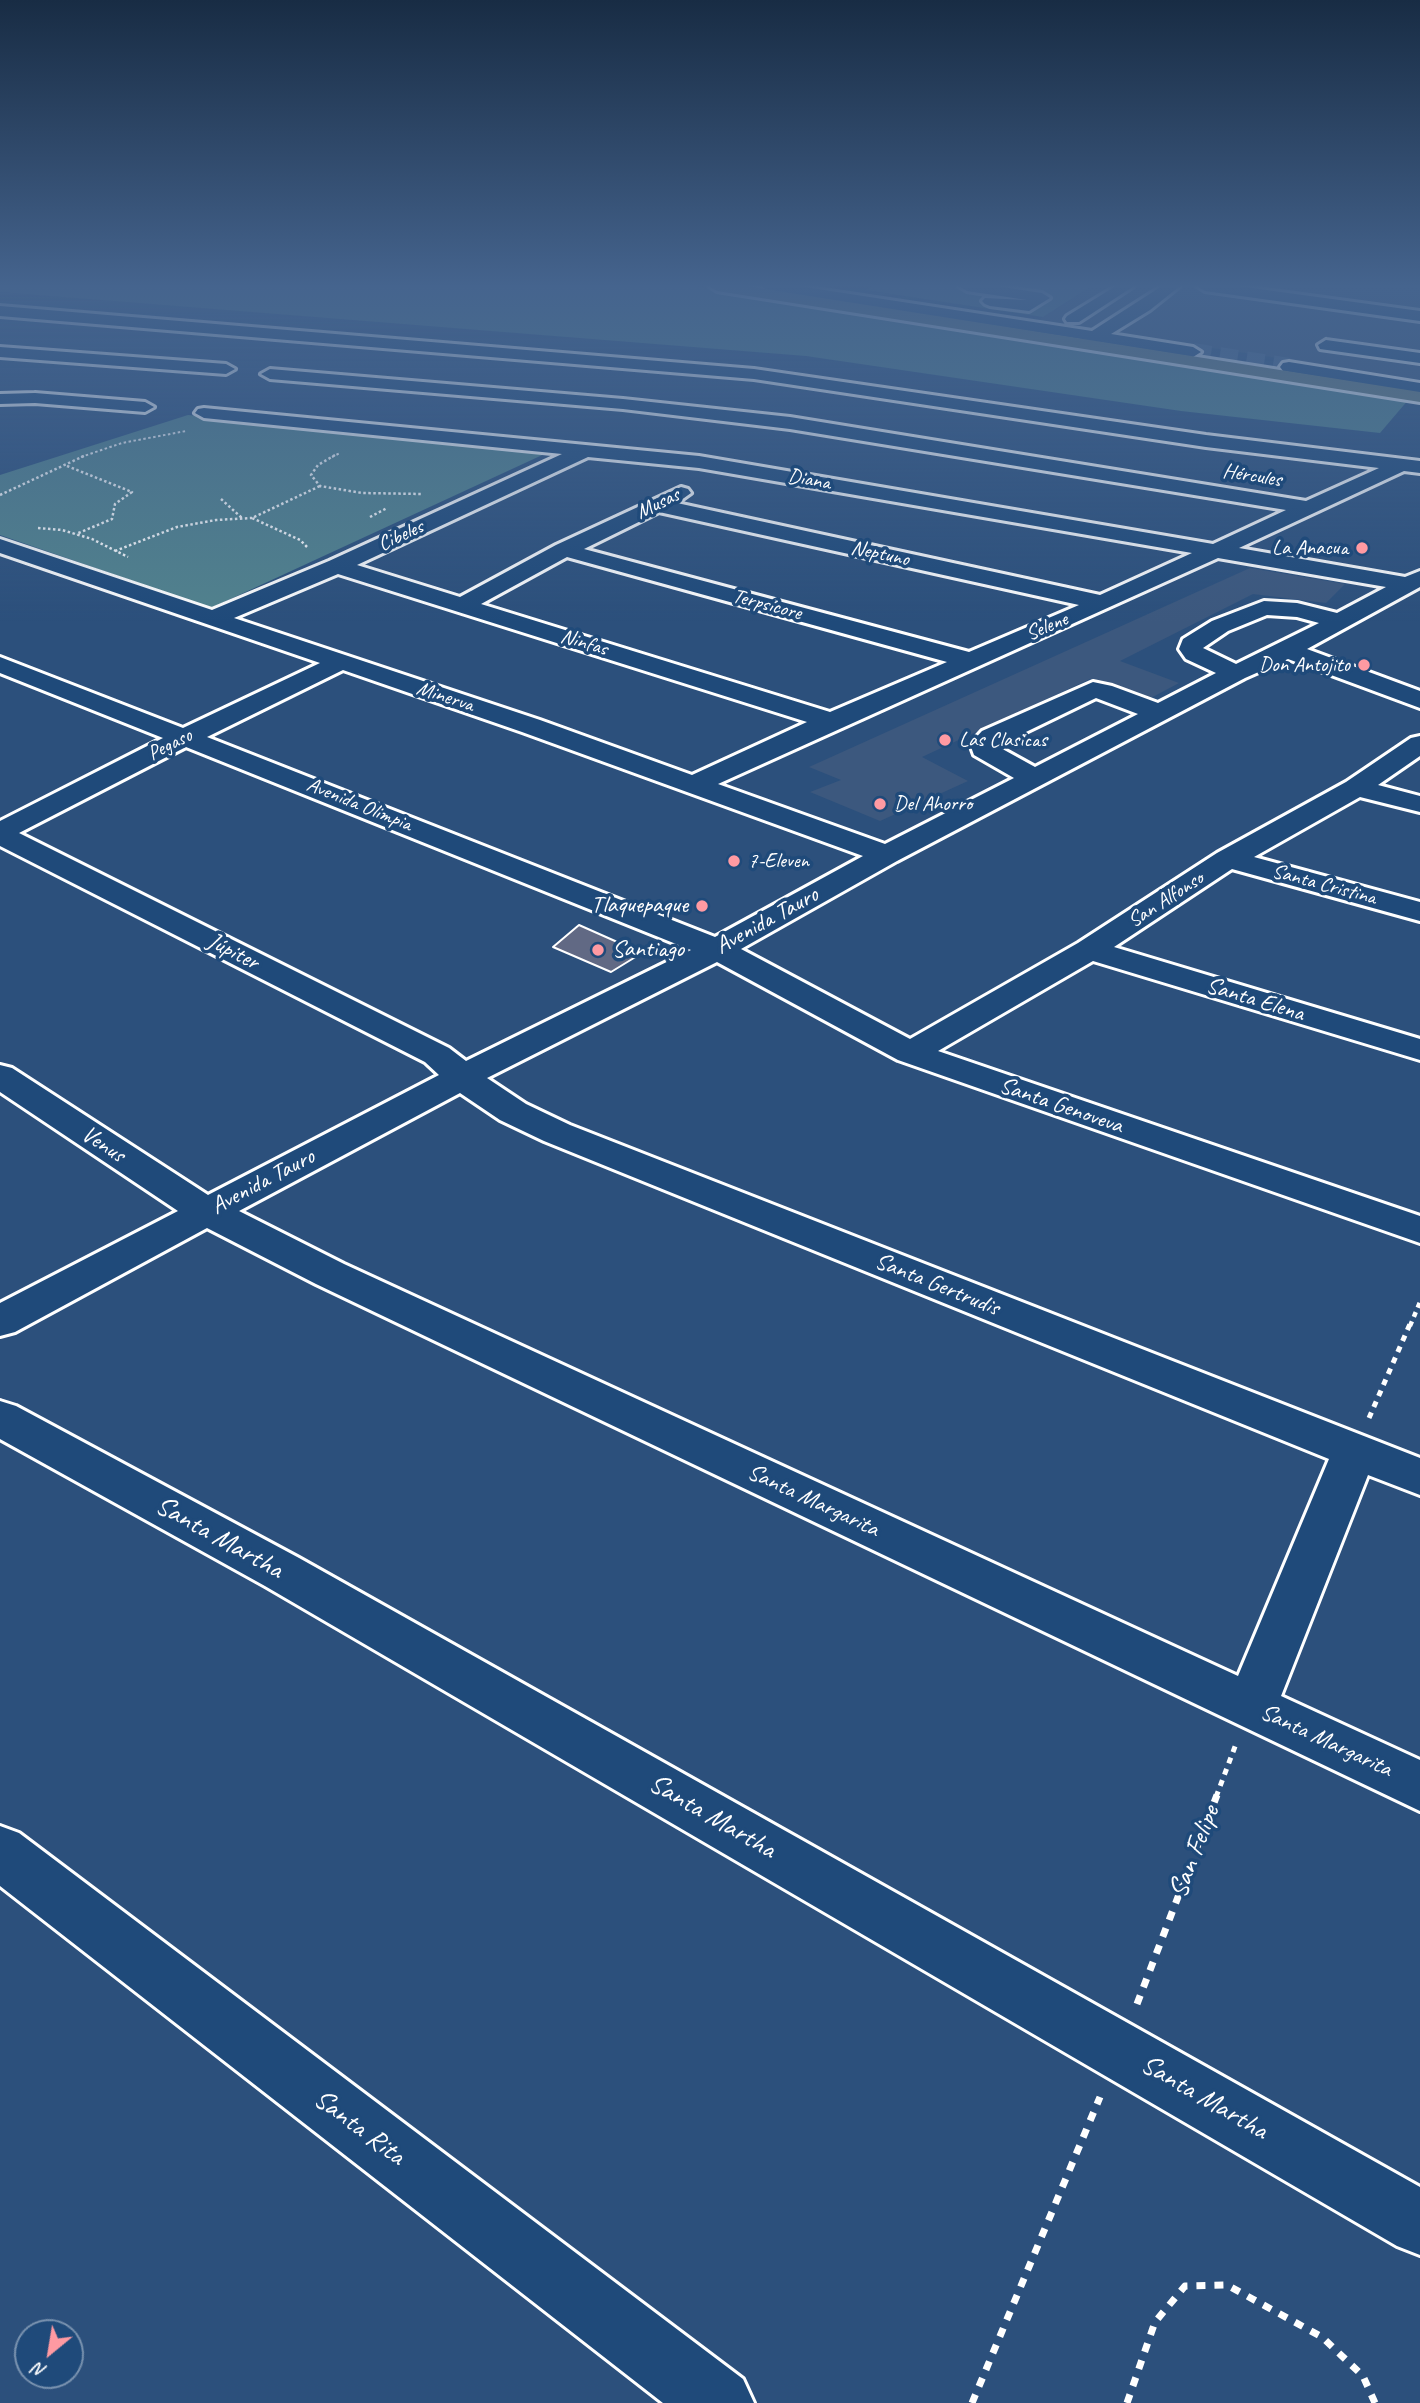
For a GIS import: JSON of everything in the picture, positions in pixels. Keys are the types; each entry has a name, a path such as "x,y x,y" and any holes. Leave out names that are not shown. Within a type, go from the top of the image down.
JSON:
{"street":[{"path":"0,400 33,398"},
{"path":"37,398 145,407"},
{"name":"Hércules","path":"545,398 790,423 1310,508"},
{"path":"771,438 826,398"},
{"path":"922,398 1206,442 1410,466"},
{"name":"Diana","path":"204,413 232,408 732,467 1213,550 1414,581"},
{"name":"Cibeles","path":"212,618 337,566 587,450"},
{"name":"Musas","path":"462,605 564,550 732,467 751,452"},
{"name":"Selene","path":"691,786 831,721 1103,603 1213,550 1410,466"},
{"name":"Neptuno","path":"658,505 1103,603"},
{"name":"Minerva","path":"0,546 531,726 887,855"},
{"name":"Terpsícore","path":"564,550 969,660"},
{"name":"Ninfas","path":"337,566 831,721"},
{"name":"Avenida Tauro","path":"0,1321 462,1077 717,949 887,855 1236,673 1287,650 1414,581"},
{"path":"1236,673 1195,654 1191,649 1192,644 1220,626 1264,608 1297,610 1340,621"},
{"path":"1287,650 1420,700"},
{"name":"Pegaso","path":"0,834 187,736 341,662"},
{"name":"Avenida Olimpia","path":"0,664 187,736 717,949"},
{"path":"1036,778 991,754 984,749 983,744 991,737 1093,690 1160,713"},
{"name":"San Alfonso","path":"910,1053 1089,950 1228,859 1356,788 1420,744"},
{"path":"1356,788 1420,804"},
{"name":"Júpiter","path":"0,834 437,1055 462,1077"},
{"name":"Santa Cristina","path":"1228,859 1420,912"},
{"name":"Santa Genoveva","path":"717,949 910,1053 1420,1230"},
{"name":"Santa Elena","path":"1089,950 1420,1050"},
{"name":"Venus","path":"0,1076 208,1212"},
{"name":"Santa Gertrudis","path":"462,1077 513,1112 557,1133 1420,1477"},
{"name":"Santa Margarita","path":"208,1212 330,1273 1420,1786"},
{"name":"Santa Martha","path":"0,1418 282,1572 1420,2223"},
{"path":"1251,1706 1355,1451"},
{"name":"Santa Rita","path":"0,1852 719,2403"}],"path":[{"path":"0,495 122,443 177,432 225,429 232,408"},
{"path":"320,485 311,475 318,465 347,449"},
{"path":"66,465 132,492 115,504 112,519 75,534"},
{"path":"116,551 177,527 216,520 252,518 257,513 320,485 362,493 432,492"},
{"path":"413,498 421,494"},
{"path":"221,499 243,519"},
{"path":"367,519 396,505"},
{"path":"252,518 257,523 300,540 309,550 302,553"},
{"path":"38,528 75,534 134,561"},
{"path":"1355,1451 1420,1302"},
{"name":"San Felipe","path":"972,2403 1120,2049 1251,1706"},
{"path":"1127,2403 1155,2322 1185,2286 1227,2285 1322,2336 1363,2376 1375,2403"}],"shaded area":[{"path":"1250,568 1345,584 1326,603 1253,594 1120,661 1179,683 1149,699 1090,679 922,757 968,781 880,821 810,792 841,780 809,767"}],"green space":[{"path":"1093,398 1409,399 1380,433 1181,411"},
{"path":"188,415 551,451 211,608 0,535 0,475"}],"building":[{"name":"Santiago","path":"579,925 642,953 611,972 553,947"}],"place":[{"name":"La Anacua","path":"1362,548"},
{"name":"Don Antojito","path":"1364,665"},
{"name":"Las Clasicas","path":"945,740"},
{"name":"Del Ahorro","path":"880,804"},
{"name":"7-Eleven","path":"734,861"},
{"name":"Tlaquepaque","path":"702,906"},
{"name":"Santiago","path":"598,950"}]}
